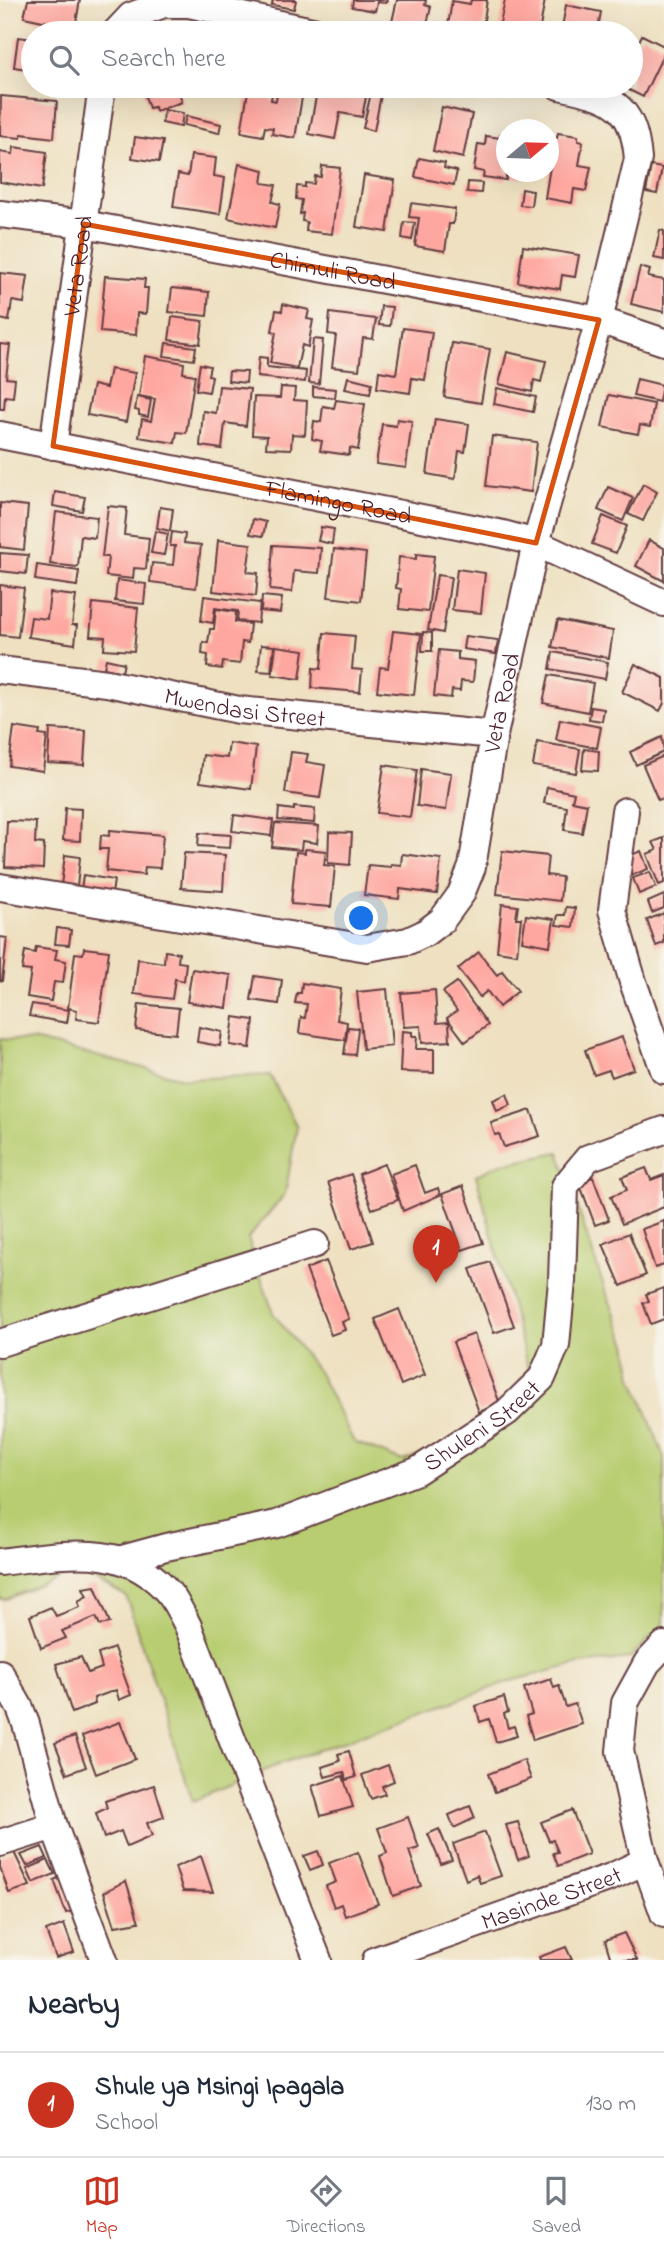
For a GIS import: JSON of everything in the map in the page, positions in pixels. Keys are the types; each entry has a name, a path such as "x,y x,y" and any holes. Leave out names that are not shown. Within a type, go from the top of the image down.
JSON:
{"street":[{"path":"126,21 131,16 164,4 189,4 266,21"},
{"name":"Veta Road","path":"53,446 100,98"},
{"name":"Veta Road","path":"0,887 367,948 392,946 408,941 425,933 442,920 461,894 472,867 494,735 536,543 599,320 638,159 636,139 625,114 604,98"},
{"name":"Chimuli Road","path":"0,214 84,224 599,320 664,342"},
{"name":"Flamingo Road","path":"0,435 503,534 536,543 664,603"},
{"name":"Mwendasi Street","path":"0,670 107,683 239,710 494,735"},
{"path":"625,811 612,909 633,982 664,1070"},
{"name":"Shuleni Street","path":"122,1559 277,1524 417,1471 507,1412 542,1378 555,1345 562,1281 565,1186 588,1158 664,1130"},
{"path":"0,1343 315,1244"},
{"name":"Shuleni Street","path":"0,1562 93,1553 122,1559 150,1574 172,1598 188,1626 318,1960"},
{"name":"Masinde Street","path":"664,1645 647,1663 625,1703 620,1751 645,1861 664,1914"},
{"path":"0,1672 26,1724 54,1826 99,1959"},
{"path":"0,1843 54,1826"},
{"name":"Masinde Street","path":"376,1960 611,1877 645,1861"}],"highlighted area":[{"path":"84,224 599,320 536,543 53,446"}],"green space":[{"path":"0,1039 37,1041 187,1079 270,1075 297,1127 285,1194 248,1238 273,1313 319,1373 354,1442 403,1461 499,1427 537,1401 476,1175 501,1164 559,1152 604,1287 627,1344 633,1377 664,1457 664,1624 630,1658 573,1665 511,1681 282,1763 193,1802 126,1596 78,1570 0,1599"}],"building":[{"path":"28,0 80,0 76,21 43,21 24,17"},
{"path":"273,0 296,0 294,9 272,5"},
{"path":"353,0 387,0 386,3 377,2 375,11 352,7"},
{"path":"397,0 426,0 425,5 431,7 428,21 392,21"},
{"path":"471,0 487,0 484,21 449,21 452,1 470,4"},
{"path":"505,0 545,0 541,21 501,21"},
{"path":"566,5 601,12 599,21 563,21"},
{"path":"643,36 664,46 664,53 643,97"},
{"path":"18,37 21,37 21,68 14,67"},
{"path":"1,96 57,101 54,138 21,134 21,138 0,136"},
{"path":"146,98 181,98 182,102 156,111 154,107 149,108"},
{"path":"247,98 271,98 276,101 276,98 302,98 295,138 272,134 273,128 265,127 263,136 241,132"},
{"path":"316,98 366,98 362,117 340,113 335,139 309,134"},
{"path":"370,98 380,98 374,131 363,128"},
{"path":"442,107 472,114 463,158 433,151"},
{"path":"164,110 183,113 181,127 162,123"},
{"path":"186,116 221,124 219,133 184,125"},
{"path":"559,133 578,136 578,141 583,142 579,165 591,167 586,191 574,189 572,203 545,198 548,182 559,182"},
{"path":"486,136 496,137 496,179 483,177 484,172 474,170 478,144 485,145"},
{"path":"135,137 163,141 159,162 132,158"},
{"path":"14,147 47,152 42,189 0,182 0,152 13,154"},
{"path":"191,155 216,158 214,176 225,178 220,214 173,207 178,174 188,176"},
{"path":"419,158 445,163 444,168 457,171 454,185 415,177"},
{"path":"239,164 264,170 262,183 276,185 272,202 280,204 275,228 228,218"},
{"path":"322,166 340,168 332,234 306,231 307,222 302,221 303,213 300,214 302,200 296,199 297,186 314,184 315,176 321,177"},
{"path":"651,166 662,168 657,194 646,192"},
{"path":"364,175 395,180 387,232 356,227"},
{"path":"468,182 482,183 481,193 467,192"},
{"path":"522,189 533,191 531,206 520,205"},
{"path":"411,203 455,209 453,224 449,224 445,251 415,246 419,218 409,217"},
{"path":"404,222 415,223 412,240 402,238"},
{"path":"660,230 664,231 664,260 654,258"},
{"path":"523,246 579,255 575,277 562,275 560,289 518,282"},
{"path":"640,267 650,270 648,277 664,280 664,312 631,304"},
{"path":"0,273 28,276 24,303 12,301 9,321 0,319"},
{"path":"105,276 145,279 144,288 148,288 146,314 137,313 136,335 100,332"},
{"path":"172,288 209,292 207,316 169,312"},
{"path":"283,304 309,310 307,319 313,320 308,347 302,345 297,368 270,363 276,332 272,331 276,310 282,311"},
{"path":"381,306 392,307 390,326 379,325"},
{"path":"330,313 376,319 373,339 363,338 359,370 332,367 336,335 328,334"},
{"path":"172,317 203,321 200,344 169,340"},
{"path":"403,328 432,332 425,380 412,378 410,393 377,388 379,371 396,374"},
{"path":"313,339 323,340 319,384 309,383"},
{"path":"166,343 196,347 194,360 164,356"},
{"path":"452,343 490,349 481,403 444,397"},
{"path":"0,344 10,345 6,378 15,379 13,397 5,396 4,409 0,409"},
{"path":"507,352 546,361 541,382 534,380 532,392 499,384"},
{"path":"145,356 184,363 183,373 195,375 186,433 177,432 175,443 139,437 142,419 151,421 155,399 139,396"},
{"path":"259,357 267,358 267,367 306,371 305,382 257,377"},
{"path":"200,364 210,366 208,375 212,376 209,392 196,390"},
{"path":"110,369 135,373 126,422 87,415 93,385 106,388"},
{"path":"229,371 247,372 246,383 228,381"},
{"path":"348,377 372,383 370,394 345,389"},
{"path":"637,379 662,385 659,402 633,396"},
{"path":"219,386 250,389 246,426 225,423 222,449 200,446 203,411 216,413"},
{"path":"281,387 295,388 294,400 307,401 305,435 292,434 291,449 266,448 267,436 252,435 254,397 280,398"},
{"path":"313,387 336,389 335,398 313,396"},
{"path":"497,388 536,397 533,412 494,404"},
{"path":"609,395 654,404 650,427 640,425 638,434 602,427"},
{"path":"137,397 151,400 148,417 139,415 139,411 135,410"},
{"path":"336,400 365,404 358,450 350,448 349,455 320,451 322,441 312,439 314,421 321,422 323,406 334,408"},
{"path":"397,419 412,421 406,468 376,464 382,424 396,426"},
{"path":"435,419 469,424 465,452 459,451 455,479 427,474"},
{"path":"492,436 537,442 531,492 486,486"},
{"path":"643,484 657,492 643,521 628,514"},
{"path":"608,487 633,498 623,521 598,510"},
{"path":"55,492 85,497 82,511 53,506"},
{"path":"0,503 28,506 24,550 0,547"},
{"path":"108,506 127,508 124,535 149,538 146,569 134,568 133,579 106,576 108,557 102,557"},
{"path":"160,507 173,509 170,531 157,528"},
{"path":"56,512 97,517 95,538 81,536 78,567 50,564"},
{"path":"603,516 627,526 616,553 592,544"},
{"path":"253,519 266,522 263,536 250,534"},
{"path":"321,527 334,529 332,544 318,541"},
{"path":"155,531 168,534 164,555 151,553"},
{"path":"172,532 185,534 184,543 201,545 196,588 150,582 152,563 173,565 175,546 170,546"},
{"path":"218,540 251,544 247,572 258,573 256,596 213,591"},
{"path":"649,540 664,548 664,581 636,566"},
{"path":"273,545 321,548 319,573 294,571 292,592 270,590"},
{"path":"334,549 366,553 361,601 328,597"},
{"path":"0,553 28,555 26,574 0,571"},
{"path":"416,554 434,556 428,612 399,609 401,589 396,588 399,557 416,559"},
{"path":"37,565 79,571 77,586 35,580"},
{"path":"457,569 485,573 481,613 452,610"},
{"path":"437,575 451,577 443,633 428,630"},
{"path":"117,580 146,584 144,604 115,601"},
{"path":"0,585 24,588 18,637 0,635"},
{"path":"50,593 76,596 72,625 77,625 75,644 28,637 31,617 47,619"},
{"path":"204,596 260,603 258,623 237,621 238,611 215,608 213,623 201,621"},
{"path":"262,596 282,598 280,613 261,611"},
{"path":"93,603 138,608 134,651 104,649 105,637 90,636"},
{"path":"216,609 236,612 235,622 250,624 248,643 242,642 240,664 223,662 222,669 207,667 208,655 202,654 203,642 208,643 210,629 214,629"},
{"path":"558,620 613,631 609,658 552,647"},
{"path":"393,631 421,634 414,695 377,691 380,667 388,668"},
{"path":"423,632 432,633 432,651 422,651"},
{"path":"324,633 355,636 352,669 362,670 360,692 312,688 313,668 321,669"},
{"path":"465,636 498,640 496,654 463,649"},
{"path":"261,645 274,646 271,672 258,671"},
{"path":"276,646 304,650 300,679 272,675"},
{"path":"439,650 458,652 458,659 475,661 473,682 461,681 460,691 452,690 451,698 434,696"},
{"path":"553,652 608,662 605,679 550,669"},
{"path":"106,659 124,663 122,672 104,668"},
{"path":"635,664 664,678 664,703 660,711 622,692"},
{"path":"549,675 593,683 588,712 543,703"},
{"path":"591,707 604,709 602,721 589,719"},
{"path":"560,719 601,727 597,748 556,740"},
{"path":"14,727 40,731 39,735 47,736 43,771 9,766"},
{"path":"50,729 86,731 84,765 48,763"},
{"path":"662,737 664,752 636,765 630,752"},
{"path":"537,742 580,749 576,773 533,766"},
{"path":"229,743 256,747 251,789 200,782 203,755 227,758"},
{"path":"584,749 599,751 598,771 582,770"},
{"path":"291,752 308,754 306,762 325,765 320,798 285,793"},
{"path":"664,756 664,798 658,800 643,765"},
{"path":"384,765 417,770 410,817 377,813"},
{"path":"421,769 451,773 446,810 417,806"},
{"path":"547,787 574,793 572,801 587,804 582,833 564,830 567,807 544,803"},
{"path":"294,807 315,809 314,823 278,820 279,808 294,810"},
{"path":"65,808 81,809 80,841 63,840"},
{"path":"234,815 273,820 271,836 232,831"},
{"path":"7,821 36,822 35,843 44,844 43,869 5,867"},
{"path":"275,823 319,826 317,843 302,841 301,850 272,847"},
{"path":"110,830 163,835 160,868 145,867 144,875 106,871 108,849 100,849 101,835 109,836"},
{"path":"329,832 352,833 350,865 328,863"},
{"path":"199,833 231,835 230,848 198,846"},
{"path":"664,838 664,883 659,885 647,854 657,850 653,842"},
{"path":"305,849 326,851 324,865 335,866 331,907 291,904 296,852 305,853"},
{"path":"502,851 548,856 546,875 562,877 560,901 497,894"},
{"path":"641,851 648,869 628,877 621,859"},
{"path":"184,853 225,855 223,891 181,888"},
{"path":"402,854 441,859 437,894 400,889 399,899 364,895 368,865 401,865"},
{"path":"65,855 80,857 77,887 61,885"},
{"path":"650,872 656,887 639,894 633,878"},
{"path":"83,875 114,880 112,894 81,890"},
{"path":"664,895 664,908 652,913 648,902"},
{"path":"502,904 518,906 516,918 521,918 517,954 497,951"},
{"path":"566,907 575,908 573,927 556,925 558,915 565,915"},
{"path":"664,913 664,943 656,946 647,920"},
{"path":"526,915 554,919 550,946 522,941"},
{"path":"57,928 71,930 69,945 55,944"},
{"path":"0,937 7,938 2,981 0,981"},
{"path":"36,947 57,950 55,959 66,961 63,983 54,982 51,1001 27,997 31,971 22,970 25,951 35,953"},
{"path":"84,948 109,951 99,1022 76,1019 77,1010 68,1008 75,953 83,954"},
{"path":"165,951 179,953 178,962 186,963 184,981 175,979 172,999 134,994 138,959 164,963"},
{"path":"479,952 497,975 502,971 518,991 499,1007 487,991 480,997 458,969"},
{"path":"192,969 231,975 227,1008 187,1002"},
{"path":"255,976 282,980 279,1004 251,1000"},
{"path":"457,982 488,1025 465,1042 447,1018 457,1011 443,992"},
{"path":"302,983 341,989 337,1020 347,1022 345,1040 299,1033 301,1017 305,1018 307,1004 295,1003 297,993 301,993"},
{"path":"387,989 392,1046 363,1049 357,992"},
{"path":"435,990 437,1023 449,1022 450,1041 422,1043 421,1026 404,1027 401,993"},
{"path":"32,1004 69,1010 67,1023 29,1016"},
{"path":"139,1004 179,1008 176,1034 136,1030"},
{"path":"234,1017 254,1020 250,1048 230,1045"},
{"path":"199,1027 222,1032 220,1046 197,1042"},
{"path":"348,1027 358,1028 355,1055 344,1054"},
{"path":"402,1031 412,1032 412,1036 417,1036 416,1049 434,1049 434,1073 400,1072"},
{"path":"622,1037 634,1069 612,1077 609,1070 594,1075 585,1050"},
{"path":"507,1094 511,1105 497,1111 493,1100"},
{"path":"531,1110 540,1136 504,1147 499,1134 495,1135 491,1123"},
{"path":"384,1164 398,1200 372,1209 359,1174"},
{"path":"415,1165 425,1193 438,1188 440,1195 403,1211 391,1174"},
{"path":"646,1168 651,1180 664,1175 664,1207 622,1224 611,1196 627,1190 622,1177"},
{"path":"351,1174 373,1242 351,1249 328,1182"},
{"path":"593,1177 609,1220 595,1225 579,1182"},
{"path":"463,1186 483,1243 462,1250 442,1194"},
{"path":"664,1221 664,1265 655,1268 642,1229"},
{"path":"629,1233 646,1275 621,1286 603,1244"},
{"path":"326,1261 349,1319 342,1322 345,1330 331,1335 306,1269"},
{"path":"490,1262 514,1326 494,1333 470,1269"},
{"path":"664,1288 664,1319 651,1324 643,1303 649,1301 646,1294"},
{"path":"399,1309 425,1375 401,1385 375,1319"},
{"path":"474,1334 500,1404 479,1412 453,1342"},
{"path":"95,1586 110,1623 100,1625 96,1617 62,1631 66,1638 41,1648 30,1616 51,1607 56,1616 80,1607 78,1601 87,1596 83,1588"},
{"path":"114,1648 131,1695 119,1700 116,1690 94,1698 95,1704 72,1713 56,1664 81,1657 88,1673 102,1668 98,1654"},
{"path":"551,1679 554,1688 559,1686 566,1707 575,1704 582,1724 533,1740 526,1716 532,1714 524,1688"},
{"path":"504,1697 508,1712 504,1714 508,1728 514,1726 517,1736 496,1742 489,1719 480,1722 476,1706"},
{"path":"120,1722 135,1759 96,1774 82,1736"},
{"path":"75,1736 86,1767 67,1774 55,1743"},
{"path":"349,1751 356,1777 346,1780 344,1772 325,1777 322,1767 340,1761 338,1754"},
{"path":"524,1760 531,1779 495,1792 488,1774"},
{"path":"388,1765 394,1781 382,1786 385,1794 371,1799 362,1775"},
{"path":"343,1776 353,1807 321,1816 312,1786"},
{"path":"154,1785 164,1817 147,1823 152,1836 127,1847 121,1831 104,1838 96,1813 107,1808 105,1801"},
{"path":"470,1806 475,1818 454,1828 449,1815"},
{"path":"572,1810 589,1854 558,1866 553,1853 558,1852 553,1840 549,1841 541,1822"},
{"path":"408,1817 419,1848 409,1851 421,1886 393,1896 380,1856 387,1853 378,1828"},
{"path":"518,1822 529,1856 518,1860 506,1825"},
{"path":"439,1829 452,1860 441,1864 428,1834"},
{"path":"485,1832 501,1876 480,1883 477,1875 466,1880 453,1844"},
{"path":"42,1847 47,1858 27,1866 21,1855"},
{"path":"13,1850 30,1886 9,1893 0,1867 0,1857"},
{"path":"318,1851 323,1865 310,1870 304,1856"},
{"path":"358,1852 378,1904 345,1916 341,1904 334,1907 326,1886 336,1882 329,1863"},
{"path":"201,1856 213,1892 183,1891 175,1867"},
{"path":"48,1860 55,1874 33,1883 27,1869"},
{"path":"62,1876 75,1911 66,1913 54,1880"},
{"path":"126,1881 139,1922 115,1926 104,1892"},
{"path":"64,1924 74,1952 56,1958 46,1931"},
{"path":"624,1933 637,1960 611,1960 605,1940"},
{"path":"566,1947 572,1960 540,1960 539,1957"}],"place":[{"name":"Shule ya Msingi Ipagala","path":"436,1283"}]}
